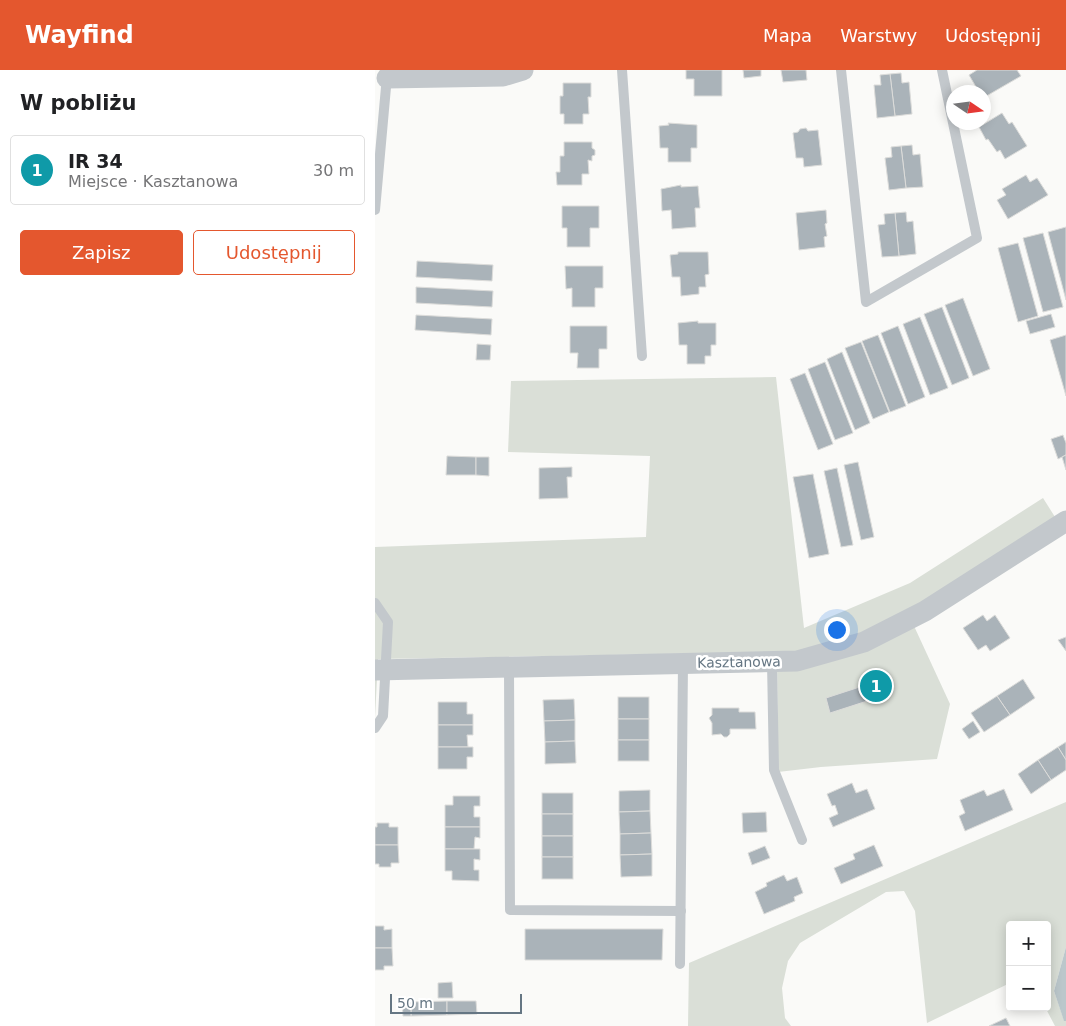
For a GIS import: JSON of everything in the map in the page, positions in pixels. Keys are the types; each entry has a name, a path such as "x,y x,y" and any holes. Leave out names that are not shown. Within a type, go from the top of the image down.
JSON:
{"street":[{"path":"387,74 503,76 523,70"},
{"name":"Kasztanowa","path":"381,670 797,661 864,642 925,612 1066,521"}],"lane":[{"path":"622,70 642,356"},
{"path":"841,70 865,302 977,238 942,70"},
{"path":"375,210 387,74"},
{"path":"375,603 388,622 381,670 383,716 375,728"},
{"path":"772,662 774,770 803,840"},
{"path":"680,964 683,664"},
{"path":"509,667 510,910 681,911"}],"shaded area":[{"path":"776,377 804,628 910,583 1043,498 1055,517 908,613 950,704 937,759 778,772 777,652 378,659 375,718 375,547 646,537 650,456 508,452 511,381"},
{"path":"1066,802 1066,947 1054,991 1066,1021 1066,1026 1055,1026 1047,1011 1051,1011 1051,921 1006,921 1006,985 927,1023 915,911 904,891 886,892 800,943 788,961 782,988 785,1018 791,1026 688,1026 689,963"},
{"path":"1066,947 1066,1021 1064,1021 1054,991"}],"building":[{"path":"686,70 722,70 722,96 694,96 694,79 686,79"},
{"path":"743,70 761,70 761,76 744,78"},
{"path":"781,70 806,70 807,80 783,82"},
{"path":"977,70 1017,70 1021,76 991,93 991,85 975,85 969,75"},
{"path":"901,73 902,83 909,82 912,114 895,116 890,74"},
{"path":"890,74 895,116 877,118 874,85 881,85 880,75"},
{"path":"563,83 591,83 591,97 588,97 589,114 583,114 583,124 564,124 564,114 560,114 560,96 563,96"},
{"path":"1002,113 1009,124 1012,122 1027,146 1005,159 1000,150 997,152 988,139 986,140 981,130 991,130 991,120"},
{"path":"668,123 697,125 697,148 691,148 691,162 668,162 668,148 660,148 659,126 669,125"},
{"path":"806,128 808,131 818,130 822,165 804,167 803,158 796,158 793,133"},
{"path":"564,142 592,142 595,155 592,156 592,161 588,160 589,174 582,174 582,185 557,185 556,172 560,172 560,156 564,156"},
{"path":"912,145 913,155 920,154 923,187 906,188 901,146"},
{"path":"901,146 906,188 889,190 885,158 892,157 891,147"},
{"path":"1026,175 1030,182 1037,178 1048,195 1008,219 997,200 1006,195 1002,189"},
{"path":"681,185 681,187 698,186 700,208 695,208 696,227 672,229 671,210 662,211 661,189"},
{"path":"562,206 599,206 599,228 590,228 590,247 567,247 567,228 562,228"},
{"path":"826,210 827,223 825,224 827,236 824,237 825,247 799,250 796,213"},
{"path":"906,212 907,222 913,221 916,254 899,256 895,213"},
{"path":"895,213 899,256 882,257 878,225 885,224 884,214"},
{"path":"1066,227 1066,300 1048,232"},
{"path":"1043,233 1063,307 1043,312 1023,238"},
{"path":"1018,243 1038,316 1018,322 998,248"},
{"path":"678,252 708,252 709,274 705,275 706,287 699,287 699,294 681,296 680,277 672,277 670,255 678,254"},
{"path":"417,261 493,265 492,281 416,277"},
{"path":"565,266 603,266 603,288 595,288 595,307 572,307 572,288 566,289"},
{"path":"416,287 493,291 492,307 416,303"},
{"path":"963,298 990,369 973,376 945,305"},
{"path":"942,307 969,378 952,385 924,314"},
{"path":"1051,314 1055,327 1030,334 1026,321"},
{"path":"416,315 492,319 491,335 415,330"},
{"path":"920,317 948,388 930,395 903,324"},
{"path":"698,321 698,323 716,323 716,345 711,345 711,356 705,356 705,364 687,364 687,345 679,345 678,323"},
{"path":"570,326 607,326 607,349 599,349 599,368 577,368 578,353 570,353"},
{"path":"898,326 925,397 908,404 881,333"},
{"path":"878,335 906,406 890,412 862,341"},
{"path":"1066,335 1066,396 1050,340"},
{"path":"861,342 889,412 873,419 845,348"},
{"path":"477,344 491,345 490,360 476,360"},
{"path":"842,352 870,423 855,430 827,359"},
{"path":"825,362 853,433 835,440 808,369"},
{"path":"805,373 833,444 818,450 790,379"},
{"path":"1063,435 1066,443 1066,455 1058,459 1051,439"},
{"path":"1066,455 1066,470 1062,457"},
{"path":"447,456 476,457 476,475 446,475"},
{"path":"476,457 489,457 489,476 476,475"},
{"path":"858,462 874,537 861,540 844,465"},
{"path":"572,467 572,477 567,477 568,498 539,499 539,468"},
{"path":"837,468 853,545 841,547 824,471"},
{"path":"813,474 829,554 809,558 793,477"},
{"path":"983,615 987,621 995,615 1010,638 990,651 986,645 978,650 963,628"},
{"path":"1066,637 1066,651 1058,640"},
{"path":"885,672 892,693 830,713 826,698 881,680 880,674"},
{"path":"1023,679 1035,698 1010,715 997,696"},
{"path":"997,696 1010,715 984,732 971,713"},
{"path":"618,697 649,697 649,719 618,719"},
{"path":"574,699 575,720 544,721 543,700"},
{"path":"438,702 467,702 467,714 473,714 473,725 438,725"},
{"path":"712,708 739,708 739,712 755,712 756,729 730,729 730,734 727,737 721,734 712,735 712,723 709,718 712,715"},
{"path":"618,719 649,719 649,740 618,740"},
{"path":"575,720 575,741 545,742 544,721"},
{"path":"973,721 980,732 969,739 962,729"},
{"path":"438,725 473,725 473,735 467,735 468,747 438,747"},
{"path":"618,740 649,740 649,761 618,761"},
{"path":"575,741 576,763 545,764 545,742"},
{"path":"1066,742 1066,760 1058,747"},
{"path":"438,747 473,747 473,757 467,757 467,769 438,769"},
{"path":"1058,747 1066,760 1066,770 1051,780 1038,760"},
{"path":"1038,760 1051,780 1031,794 1018,774"},
{"path":"852,783 856,793 867,789 875,809 833,827 829,818 838,814 835,805 832,806 827,794"},
{"path":"1004,789 1013,810 965,831 959,816 965,813 960,800 984,790 987,796"},
{"path":"650,790 650,811 619,812 619,791"},
{"path":"542,793 573,793 573,814 542,814"},
{"path":"453,796 480,796 480,806 474,806 474,817 480,817 480,827 445,827 445,805 453,805"},
{"path":"650,811 651,833 620,834 619,812"},
{"path":"766,812 767,832 743,833 742,813"},
{"path":"542,814 573,814 573,836 542,836"},
{"path":"377,823 389,823 389,827 398,827 398,845 375,845 375,827 377,827"},
{"path":"445,827 480,827 480,838 475,837 474,849 445,849"},
{"path":"651,833 652,854 620,855 620,834"},
{"path":"542,836 573,836 573,857 542,857"},
{"path":"375,845 398,845 399,863 391,863 391,867 379,867 379,864 375,864"},
{"path":"874,845 883,866 841,884 834,868 855,859 853,854"},
{"path":"765,846 770,858 752,865 748,853"},
{"path":"445,849 480,849 480,860 474,859 474,870 479,870 479,881 452,880 452,871 445,871"},
{"path":"652,854 652,876 621,877 620,855"},
{"path":"542,857 573,857 573,879 542,879"},
{"path":"784,875 787,881 797,877 803,893 794,897 795,901 764,914 755,892 767,886 766,883"},
{"path":"375,926 384,926 384,930 392,929 392,948 375,948"},
{"path":"525,929 663,929 662,960 525,960"},
{"path":"375,948 392,948 393,966 384,966 384,970 375,970"},
{"path":"452,982 453,998 438,998 438,983"},
{"path":"447,1001 447,1015 411,1016 411,1002"},
{"path":"447,1001 476,1001 477,1014 447,1015"},
{"path":"411,1002 411,1016 403,1016 402,1003"},
{"path":"1006,1018 1010,1026 989,1026"}],"place":[{"name":"IR 34","path":"876,686"}]}
